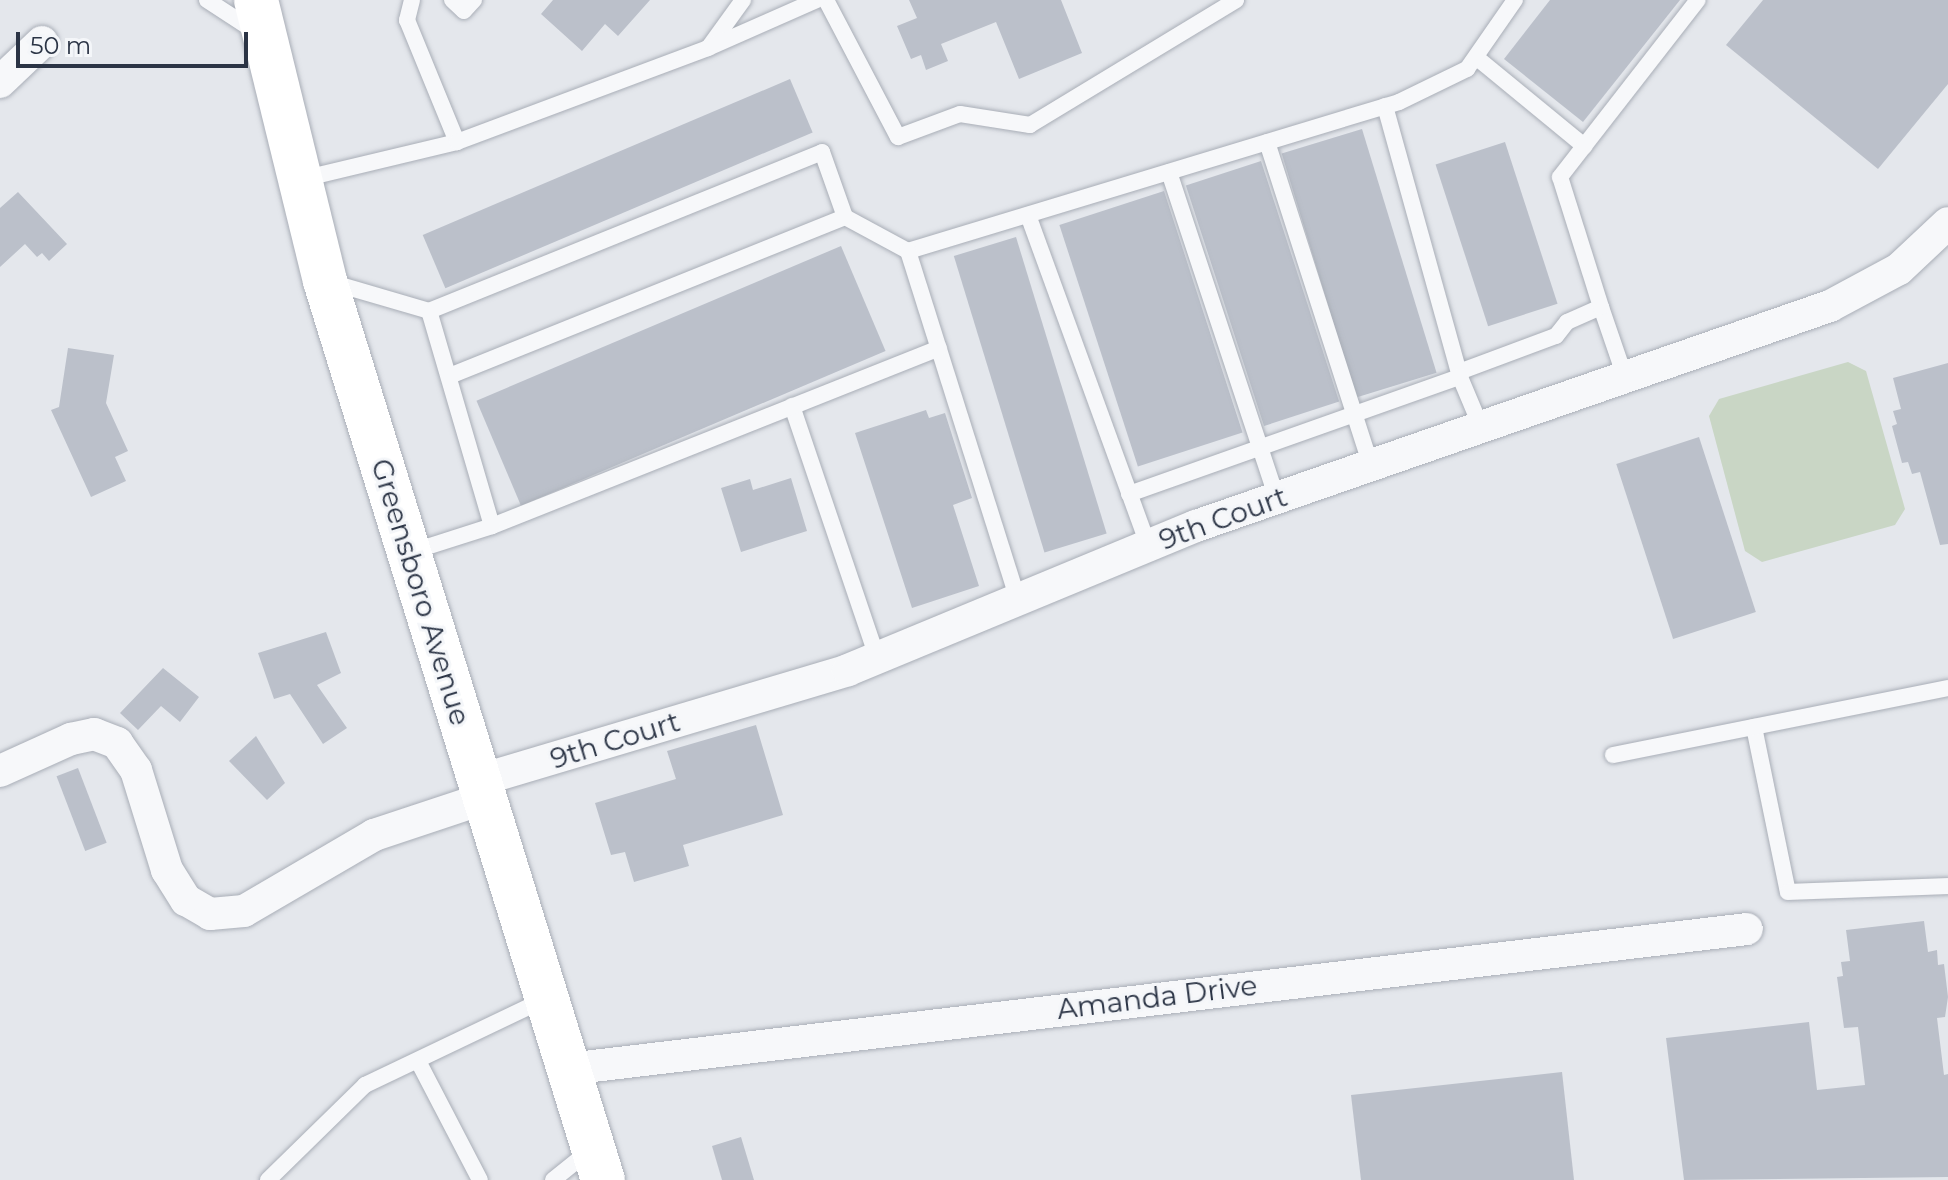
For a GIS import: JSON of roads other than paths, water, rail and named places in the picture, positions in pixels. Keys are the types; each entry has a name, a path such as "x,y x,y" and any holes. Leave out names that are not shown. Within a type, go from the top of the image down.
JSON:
{"main road":[{"name":"Greensboro Avenue","path":"257,9 297,180 325,281 598,1164"}],"street":[{"path":"0,82 42,42"},
{"name":"9th Court","path":"0,771 71,739 94,734 117,743 136,770 167,870 186,900 210,914 244,911 374,835 482,789 877,657 1148,545 1854,295 1899,269 1948,223"},
{"name":"Amanda Drive","path":"568,1069 1747,929"}],"lane":[{"path":"207,0 257,9"},
{"path":"412,0 407,20 457,142"},
{"path":"452,0 464,11 474,0"},
{"path":"708,48 743,0"},
{"path":"297,180 457,142 708,48 817,0"},
{"path":"826,0 898,137 960,114 1030,125 1236,0"},
{"path":"908,251 1385,106 1467,69 1477,58 1488,34 1515,0"},
{"path":"1625,377 1560,177 1698,0"},
{"path":"1477,58 1584,146"},
{"path":"1385,106 1460,374 1481,427"},
{"path":"1267,142 1351,415 1371,465"},
{"path":"325,281 429,311 822,152 845,217 908,251 1018,599"},
{"path":"1169,172 1277,498"},
{"path":"1028,215 1148,545"},
{"path":"449,376 845,217"},
{"path":"1129,494 1351,415 1556,336 1567,322 1601,307"},
{"path":"429,311 492,526"},
{"path":"409,553 492,526 939,348"},
{"path":"792,406 877,657"},
{"path":"1613,755 1948,688"},
{"path":"1754,727 1788,892 1948,886"},
{"path":"268,1180 365,1085 547,998"},
{"path":"418,1061 480,1180"},
{"path":"553,1180 598,1164"}]}
